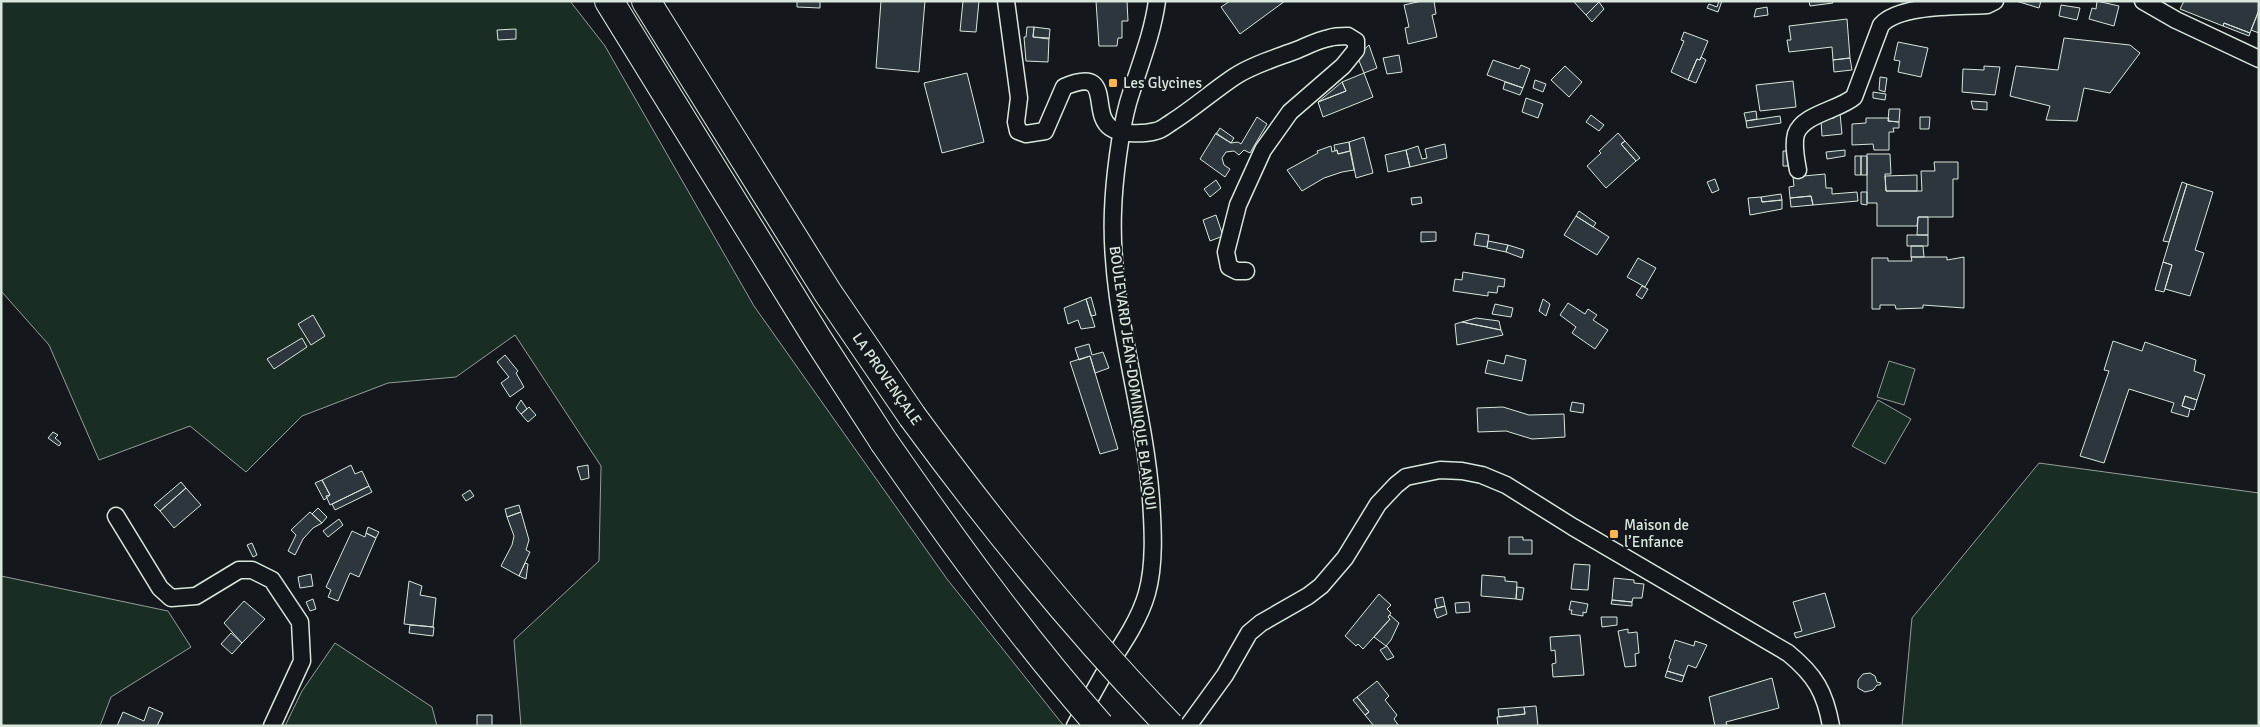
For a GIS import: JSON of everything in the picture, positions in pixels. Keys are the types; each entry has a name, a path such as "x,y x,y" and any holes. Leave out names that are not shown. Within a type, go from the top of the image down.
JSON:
{"highway":[{"path":"609,1 817,338 884,442 950,537 1008,615 1100,726"},
{"name":"LA PROVENÇALE","path":"646,1 828,293 912,416 1011,546 1122,676 1170,726"}],"street":[{"path":"1006,1 1019,98 1016,122 1018,131 1026,134 1045,131 1058,97 1064,87 1076,82 1086,81 1094,86 1100,95 1104,122 1112,129 1122,132 1158,131 1195,108 1235,76 1328,38 1348,36 1356,41 1356,50 1343,66 1290,112 1263,150 1238,205 1226,252 1228,267 1237,271 1246,271"},
{"name":"BOULEVARD JEAN-DOMINIQUE BLANQUI","path":"1075,726 1136,618 1147,593 1151,564 1153,523 1150,482 1143,430 1119,297 1114,252 1113,211 1122,132 1128,103 1149,40 1157,1"},
{"path":"1798,170 1795,145 1796,134 1802,125 1818,115 1848,103 1854,97 1881,26 1887,19 1911,12 1987,5 1995,1"},
{"path":"2143,1 2176,20 2259,59"},
{"path":"1188,726 1225,675 1249,633 1260,622 1308,596 1322,586 1345,558 1378,504 1396,485 1406,477 1440,470 1462,471 1482,475 1506,485 1573,527 1788,653 1806,668 1817,682 1828,711 1831,726"},
{"path":"116,516 160,588 171,598 196,596 239,570 252,570 272,580 300,622 302,661 272,726"}],"green space":[{"path":"1,1 570,1 605,46 754,306 947,579 1064,726 521,726 514,640 599,561 601,466 515,335 456,377 388,383 302,416 246,472 190,426 99,460 49,345 1,291"},
{"path":"1889,361 1915,369 1904,405 1877,397"},
{"path":"1878,400 1911,419 1885,464 1852,446"},
{"path":"2039,463 2259,493 2259,726 1902,726 1912,618"},
{"path":"1,576 168,611 191,647 111,697 100,726 1,726"},
{"path":"335,643 432,707 437,726 285,726 302,691"}],"building":[{"path":"797,1 820,1 820,8 797,7"},
{"path":"881,1 925,1 919,72 876,68"},
{"path":"963,1 979,1 976,32 960,31"},
{"path":"1096,1 1127,1 1128,21 1122,21 1122,38 1118,38 1117,46 1099,46"},
{"path":"1230,1 1285,1 1240,34 1221,7"},
{"path":"1422,1 1434,1 1436,14 1432,15 1437,37 1408,44 1405,28 1409,27 1404,5"},
{"path":"1573,1 1600,1 1586,15"},
{"path":"1719,1 1722,1 1718,12 1707,8 1709,4 1717,7"},
{"path":"1809,1 1832,1 1833,3 1810,6"},
{"path":"2016,1 2041,1 2039,8"},
{"path":"2097,1 2119,6 2114,26 2089,19 2092,8 2096,9"},
{"path":"2184,1 2259,1 2259,10 2250,33 2224,23 2223,26 2180,9"},
{"path":"1599,2 1604,9 1592,22 1586,15"},
{"path":"2061,5 2080,8 2077,20 2059,16"},
{"path":"1767,7 1768,15 1754,17 1756,9"},
{"path":"2259,10 2259,33 2251,30"},
{"path":"1847,19 1850,58 1833,60 1832,47 1789,52 1787,40 1791,40 1789,26"},
{"path":"2224,23 2250,33 2249,36 2223,26"},
{"path":"1027,27 1034,27 1033,37 1049,38 1048,62 1026,61 1024,37 1026,37"},
{"path":"1034,27 1050,29 1049,39 1033,37"},
{"path":"516,29 516,39 498,40 497,30"},
{"path":"1684,32 1708,41 1700,60 1697,59 1688,80 1671,72 1684,41 1681,40"},
{"path":"2064,38 2130,45 2140,53 2110,93 2084,88 2077,121 2046,120 2050,106 2010,96 2016,66 2058,70"},
{"path":"1898,42 1928,48 1921,77 1898,72 1900,61 1894,60"},
{"path":"1369,45 1377,68 1364,73 1357,56"},
{"path":"1399,55 1402,72 1387,74 1383,58"},
{"path":"1701,57 1706,60 1696,83 1688,80 1697,59 1700,60"},
{"path":"1850,58 1852,70 1834,72 1833,60"},
{"path":"1493,60 1519,69 1521,65 1530,69 1523,88 1487,75"},
{"path":"1565,66 1582,82 1569,97 1551,80"},
{"path":"1984,66 2000,67 1995,95 1962,92 1963,69 1984,70"},
{"path":"967,73 984,142 942,153 924,83"},
{"path":"1364,73 1373,97 1323,117 1318,102 1346,91 1342,82"},
{"path":"1880,77 1887,78 1885,92 1879,90"},
{"path":"1535,80 1546,84 1543,92 1533,88"},
{"path":"1793,81 1796,107 1760,111 1756,85"},
{"path":"1342,82 1346,91 1318,102"},
{"path":"1505,82 1523,88 1520,95 1503,89"},
{"path":"1873,92 1886,94 1885,100 1873,98"},
{"path":"1526,98 1543,104 1538,118 1522,112"},
{"path":"1971,101 1987,102 1987,110 1973,109"},
{"path":"1889,109 1900,109 1899,122 1888,121"},
{"path":"1756,111 1757,119 1746,121 1744,113"},
{"path":"1840,113 1842,134 1822,136 1821,120 1834,118"},
{"path":"1591,115 1604,125 1599,131 1586,122"},
{"path":"1780,116 1781,123 1747,128 1746,121"},
{"path":"1257,117 1267,124 1250,153 1244,150 1239,155 1234,151 1226,152 1222,158 1224,165 1230,169 1225,177 1200,159 1216,133 1231,143 1238,142 1241,144"},
{"path":"1920,117 1930,117 1929,129 1920,129"},
{"path":"1866,118 1889,118 1888,121 1899,122 1899,128 1893,128 1894,132 1889,132 1889,150 1874,150 1873,144 1852,145 1852,124 1866,123"},
{"path":"1220,128 1234,138 1231,143 1216,134"},
{"path":"1618,133 1625,141 1621,144 1636,161 1606,188 1587,166 1601,153 1599,151"},
{"path":"1364,137 1373,173 1356,178 1349,142"},
{"path":"1625,141 1640,158 1636,161 1621,144"},
{"path":"1349,142 1350,151 1338,154 1337,150 1335,151 1334,145"},
{"path":"1445,144 1447,158 1410,167 1406,150 1418,146 1422,159 1427,158 1425,149"},
{"path":"1331,146 1332,152 1337,150 1338,154 1350,151 1354,170 1324,178 1302,191 1287,170 1318,153 1317,151"},
{"path":"1406,150 1410,167 1388,172 1385,155"},
{"path":"1845,150 1845,156 1827,159 1826,152"},
{"path":"1783,151 1788,151 1788,166 1783,166"},
{"path":"1867,154 1890,154 1891,174 1885,174 1886,191 1922,191 1921,171 1935,171 1934,162 1958,162 1958,179 1953,179 1953,217 1918,217 1917,226 1877,226 1877,203 1867,203"},
{"path":"1855,156 1861,156 1861,175 1855,175"},
{"path":"1861,156 1867,156 1867,175 1861,175"},
{"path":"1825,174 1826,188 1832,188 1832,194 1857,192 1858,201 1813,205 1811,196 1790,198 1789,187 1794,186 1793,177"},
{"path":"1917,175 1917,191 1886,191 1885,176"},
{"path":"1715,179 1719,190 1712,193 1707,182"},
{"path":"1216,180 1221,188 1210,197 1204,189"},
{"path":"2182,182 2187,184 2169,242 2163,241"},
{"path":"2187,184 2213,192 2195,250 2204,253 2190,296 2165,289 2172,265 2163,262"},
{"path":"1861,192 1867,192 1867,205 1861,204"},
{"path":"1781,194 1782,200 1762,202 1761,197"},
{"path":"1811,196 1813,205 1791,207 1790,198"},
{"path":"1421,197 1422,203 1412,205 1411,198"},
{"path":"1761,197 1762,202 1782,200 1782,209 1750,215 1748,198"},
{"path":"1579,211 1596,223 1593,227 1576,216"},
{"path":"1216,215 1223,236 1210,241 1203,220"},
{"path":"1576,216 1609,237 1597,255 1564,235"},
{"path":"1918,217 1928,217 1928,235 1917,235"},
{"path":"1421,232 1436,232 1436,241 1421,242"},
{"path":"1476,233 1489,235 1487,247 1474,245"},
{"path":"1907,235 1928,235 1928,246 1907,246"},
{"path":"1488,241 1508,245 1506,252 1487,248"},
{"path":"1508,245 1524,250 1522,258 1506,252"},
{"path":"1911,246 1923,246 1924,257 1911,257"},
{"path":"1911,257 1947,257 1947,260 1964,257 1964,308 1923,305 1923,308 1896,309 1895,305 1880,305 1880,309 1872,309 1872,258 1888,258 1888,261 1912,261"},
{"path":"1638,258 1656,268 1645,287 1627,277"},
{"path":"2163,262 2172,265 2164,292 2155,290"},
{"path":"1463,272 1505,279 1504,287 1498,286 1497,293 1488,292 1488,296 1453,291 1455,279 1462,280"},
{"path":"1642,286 1648,289 1642,299 1636,295"},
{"path":"1091,297 1096,315 1091,316 1086,299"},
{"path":"1086,299 1095,327 1081,329 1078,320 1068,324 1064,308"},
{"path":"1543,299 1550,304 1546,316 1539,311"},
{"path":"1568,303 1585,314 1588,309 1597,315 1593,320 1608,330 1595,349 1572,333 1576,327 1560,315"},
{"path":"1495,304 1513,308 1511,317 1492,314"},
{"path":"313,315 325,336 311,345 298,324"},
{"path":"1476,318 1499,321 1501,330 1462,322"},
{"path":"1462,322 1501,330 1503,335 1457,345 1455,324"},
{"path":"302,338 307,347 274,369 267,359"},
{"path":"2113,341 2142,351 2145,342 2196,360 2194,371 2205,375 2197,400 2185,396 2182,406 2190,409 2188,417 2171,412 2174,403 2129,389 2104,463 2080,456 2109,371 2104,370"},
{"path":"1089,344 1092,355 1103,352 1109,368 1095,373 1090,356 1079,360 1075,348"},
{"path":"505,355 518,371 516,373 524,387 510,397 501,383 509,377 497,362"},
{"path":"1506,355 1526,360 1522,381 1485,373 1488,360 1504,364"},
{"path":"1090,356 1118,449 1100,454 1070,362"},
{"path":"2185,396 2197,400 2194,410 2182,406"},
{"path":"521,400 527,409 521,414 516,408"},
{"path":"1572,402 1584,404 1583,413 1570,411"},
{"path":"529,407 536,415 528,422 521,414"},
{"path":"1503,407 1529,415 1564,414 1565,437 1532,439 1506,431 1478,432 1477,408"},
{"path":"53,432 58,435 55,438 61,443 59,446 48,438"},
{"path":"351,465 355,474 362,471 369,486 330,505 326,496 330,495 322,480"},
{"path":"588,465 589,478 581,480 577,467"},
{"path":"322,480 330,495 324,500 315,483"},
{"path":"181,482 186,488 160,511 154,505"},
{"path":"369,486 372,492 335,510 332,504"},
{"path":"186,488 201,505 174,528 160,511"},
{"path":"470,490 474,496 466,501 462,495"},
{"path":"519,505 521,512 507,517 505,509"},
{"path":"318,508 327,517 322,523 312,514"},
{"path":"310,512 322,523 313,528 303,539 295,555 288,551 296,535 291,530"},
{"path":"521,512 529,540 526,550 530,552 519,576 501,566 512,545 514,536 507,517"},
{"path":"339,519 343,525 328,537 323,531"},
{"path":"368,527 379,532 376,538 366,533"},
{"path":"352,531 365,537 366,533 376,538 359,577 350,573 338,601 328,597 331,590 326,587"},
{"path":"1509,537 1523,537 1523,540 1532,540 1532,554 1509,554"},
{"path":"252,543 257,555 253,557 247,545"},
{"path":"525,563 528,564 526,579 519,576"},
{"path":"1574,564 1590,565 1588,590 1571,589"},
{"path":"311,574 313,586 300,588 298,577"},
{"path":"1482,575 1505,577 1505,581 1517,582 1516,599 1481,596"},
{"path":"1614,578 1634,580 1634,583 1644,584 1642,598 1633,598 1632,602 1612,600"},
{"path":"409,581 422,586 420,595 436,598 433,627 404,624"},
{"path":"1517,587 1524,588 1522,600 1516,599"},
{"path":"1825,593 1835,627 1796,638 1794,633 1802,631 1793,602"},
{"path":"1379,594 1391,605 1387,609 1391,613 1388,617 1390,619 1363,649 1358,644 1356,646 1345,636"},
{"path":"1443,597 1445,606 1437,608 1435,599"},
{"path":"313,599 316,609 310,611 306,602"},
{"path":"1612,600 1632,602 1632,606 1611,604"},
{"path":"244,601 265,619 242,643 224,623"},
{"path":"1571,601 1588,604 1586,613 1583,612 1583,616 1571,614 1572,610 1569,610"},
{"path":"1469,602 1470,612 1456,613 1455,603"},
{"path":"1445,606 1447,614 1437,618 1434,609"},
{"path":"1390,615 1399,623 1386,646 1374,637 1390,619 1388,617"},
{"path":"1601,617 1617,617 1617,625 1602,627"},
{"path":"410,625 434,627 433,636 409,633"},
{"path":"1628,629 1628,633 1637,632 1639,653 1635,654 1636,666 1625,667 1618,631"},
{"path":"231,633 242,643 232,654 221,644"},
{"path":"1580,635 1584,675 1553,677 1552,664 1556,663 1555,650 1551,651 1550,637"},
{"path":"1675,640 1694,646 1695,641 1707,645 1696,668 1688,665 1684,676 1667,671"},
{"path":"1387,646 1394,657 1387,660 1380,650"},
{"path":"1667,671 1684,676 1682,682 1665,677"},
{"path":"1870,673 1875,676 1877,682 1881,683 1873,690 1865,692 1858,688 1858,680 1863,674"},
{"path":"1772,678 1779,708 1726,722 1727,725 1715,726 1709,697"},
{"path":"1377,681 1389,696 1385,700 1397,715 1394,719 1399,726 1374,726 1365,715 1369,712 1357,697"},
{"path":"1357,697 1369,712 1365,715 1353,700"},
{"path":"1536,706 1538,726 1498,726 1497,717 1525,714 1524,707"},
{"path":"149,707 163,713 157,726 117,726 123,712 144,721"},
{"path":"1524,707 1525,714 1499,717 1498,709"},
{"path":"477,715 492,715 492,726 477,726"}],"place":[{"name":"Les Glycines","path":"1113,83"},
{"name":"Maison de l’Enfance","path":"1614,534"}]}
